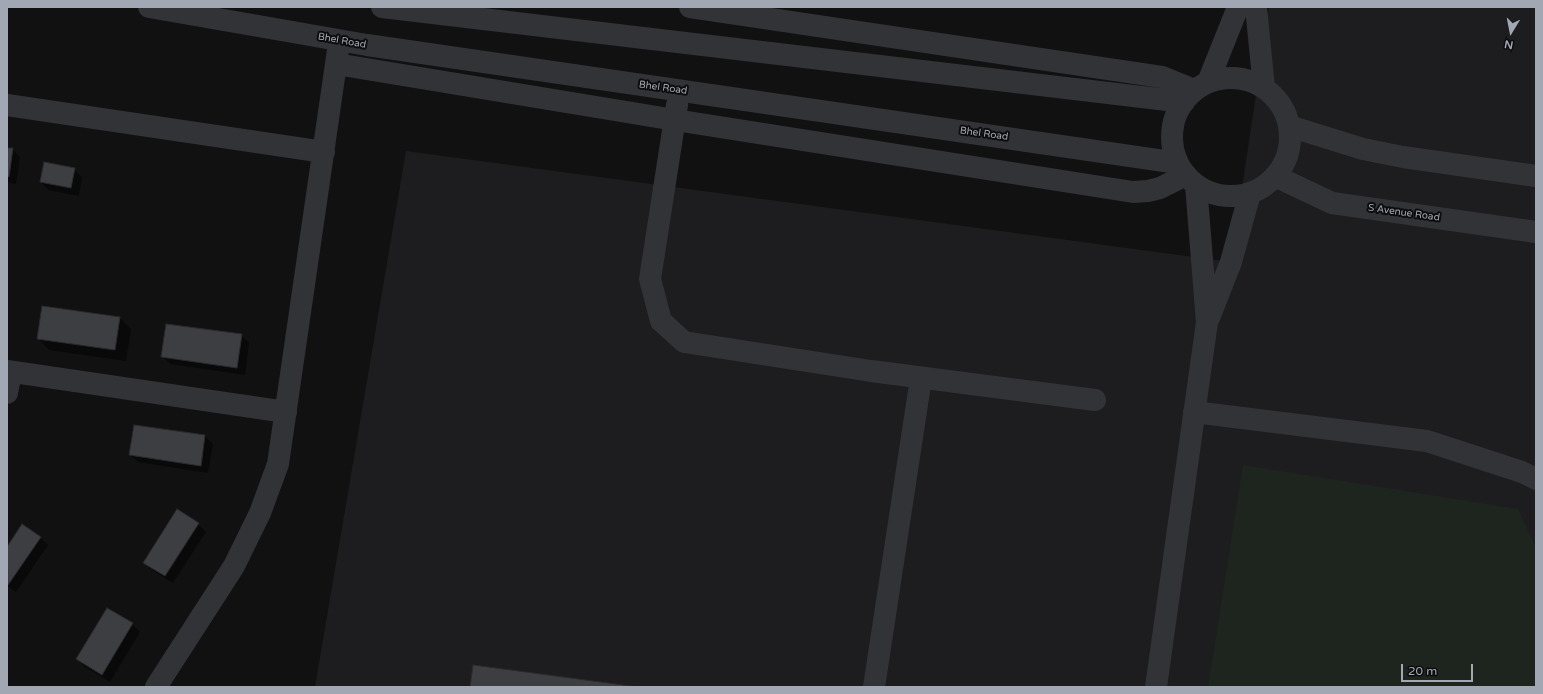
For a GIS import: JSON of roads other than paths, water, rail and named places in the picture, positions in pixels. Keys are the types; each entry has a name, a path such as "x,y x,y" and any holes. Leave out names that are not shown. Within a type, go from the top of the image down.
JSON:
{"street":[{"name":"Bhel Road","path":"149,7 340,41 679,90 1187,174"},
{"path":"382,7 1195,91 1227,78 1247,80 1264,88 1276,98 1284,111 1289,126 1290,142 1287,157 1278,177 1250,193 1231,196 1213,193 1187,174"},
{"path":"690,7 1162,76 1195,91"},
{"path":"1207,322 1187,174 1172,148 1171,132 1175,116 1195,91 1238,7"},
{"path":"1256,7 1264,88"},
{"path":"156,687 234,566 260,513 278,464 340,41"},
{"path":"336,64 675,120 1133,192 1148,191 1160,188 1187,174"},
{"path":"679,90 650,279 661,321 684,342 921,378 1094,400"},
{"path":"7,105 324,152"},
{"path":"1289,126 1363,149 1403,157 1535,170"},
{"name":"S Avenue Road","path":"1278,177 1332,203 1536,232"},
{"path":"1156,687 1207,322 1231,262 1250,193"},
{"path":"7,393 9,372 286,412"},
{"path":"874,687 921,378"},
{"path":"1194,412 1427,441 1522,472 1536,479"}]}
